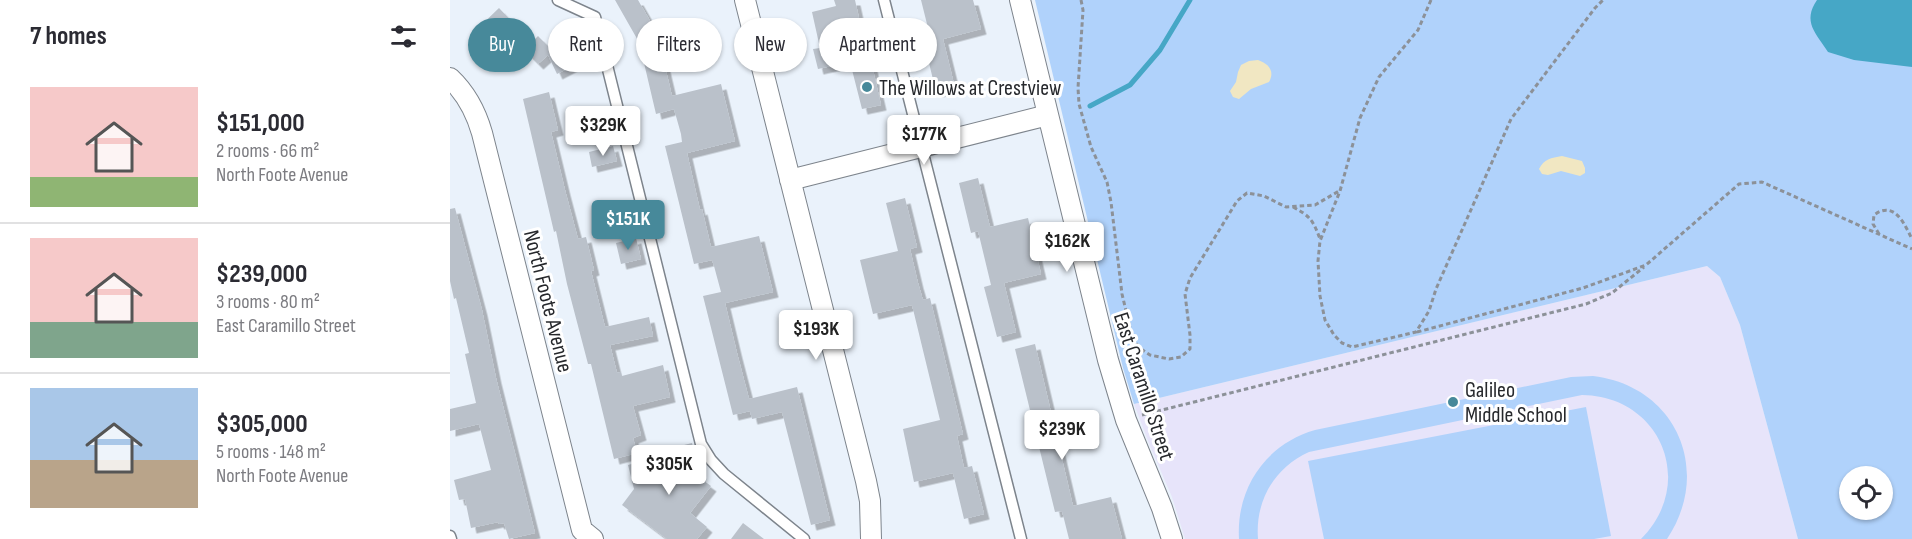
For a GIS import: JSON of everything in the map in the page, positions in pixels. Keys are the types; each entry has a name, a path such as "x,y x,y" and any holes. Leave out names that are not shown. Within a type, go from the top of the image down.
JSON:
{"street":[{"path":"745,0 870,501 871,539"},
{"name":"East Caramillo Street","path":"1020,0 1108,360 1126,420 1162,508 1172,539"},
{"name":"North Foote Avenue","path":"450,78 469,101 482,134 582,530 593,539"},
{"path":"790,180 1048,115"}],"lane":[{"path":"558,0 595,17 701,444 724,474 804,539"},
{"path":"884,0 1021,539"}],"path":[{"path":"1081,0 1083,10 1079,104 1091,147 1107,182 1122,294 1133,340 1150,355 1169,359 1181,357 1190,349 1185,294 1190,278 1237,201 1246,193 1264,196 1286,207 1293,207 1315,205 1340,191"},
{"path":"1431,0 1418,30 1379,77 1360,118 1340,191 1320,241 1318,261 1320,297 1325,320 1334,335 1342,343 1352,347 1365,345 1582,288 1646,265"},
{"path":"1416,332 1429,311 1436,289 1511,119 1594,8 1603,0"},
{"path":"1126,420 1586,304 1612,293 1738,184 1762,182 1912,249"},
{"path":"1293,207 1309,215 1320,241"},
{"path":"1879,234 1873,224 1874,215 1881,210 1889,209 1898,215 1912,239"}],"shaded area":[{"path":"1035,0 1912,0 1912,539 1798,539 1740,325 1720,277 1707,266 1134,404 1123,368"},
{"path":"1817,0 1912,0 1912,67 1854,60 1828,52 1812,27 1811,15"},
{"name":"Galileo Middle School","path":"1707,266 1720,277 1740,325 1798,539 1185,539 1172,497 1134,404"},
{"path":"1593,376 1622,383 1646,396 1665,414 1678,435 1686,460 1687,486 1680,513 1667,539 1641,539 1658,517 1667,493 1668,469 1662,446 1650,426 1632,410 1610,399 1582,395 1309,452 1286,467 1269,487 1260,512 1258,539 1239,539 1239,520 1249,486 1269,457 1298,437 1315,430 1571,377"},
{"path":"1586,407 1611,536 1594,539 1324,539 1308,461"}],"sand":[{"path":"1258,60 1270,68 1269,82 1251,89 1239,99 1233,97 1230,91 1236,82 1241,65"},
{"path":"1562,156 1582,161 1585,173 1580,176 1561,171 1548,175 1542,174 1539,169 1543,163 1551,158"}],"building":[{"path":"615,0 638,0 648,18 636,18 636,37"},
{"path":"834,0 855,0 859,18 819,18 819,44 812,12 836,6"},
{"path":"921,0 973,0 981,29 943,39 955,88 936,92 931,72 937,72 937,18 926,18"},
{"path":"499,8 509,18 489,18"},
{"path":"538,36 548,46 548,55 538,64 536,62 536,38"},
{"path":"819,48 819,69 818,69 813,49"},
{"path":"646,72 666,72 672,96 721,84 735,141 687,153 700,210 702,209 711,247 759,236 773,292 725,303 737,353 749,399 797,387 830,520 811,525 782,412 752,419 750,411 733,415 703,296 721,292 712,260 694,264 665,146 682,142 681,134 674,109 656,114"},
{"path":"853,72 873,72 881,105 862,109"},
{"path":"549,92 558,130 551,132 578,239 586,237 594,270 591,271 605,327 649,317 653,336 610,345 617,373 621,372 622,376 663,365 670,397 633,406 641,435 633,438 637,453 614,459 591,364 588,364 567,284 523,99"},
{"path":"613,146 617,161 592,167 589,152"},
{"path":"978,178 990,227 1028,218 1041,274 1004,283 1016,332 997,337 984,287 991,285 978,231 971,233 959,183"},
{"path":"905,198 917,247 910,249 918,283 923,300 930,298 963,434 957,436 964,468 972,466 984,514 964,519 953,473 914,482 903,429 940,420 912,305 873,314 860,260 898,251 886,203"},
{"path":"455,208 482,310 496,378 535,533 509,539 504,523 499,524 498,522 471,528 465,499 459,500 454,480 491,470 479,424 450,431 450,409 476,403 465,354 469,353 450,281 450,209"},
{"path":"636,238 641,259 621,264 616,243"},
{"path":"1035,344 1073,506 1111,497 1122,539 1069,539 1062,511 1055,512 1015,349"},
{"path":"692,443 700,478 711,486 690,513 707,527 697,539 667,539 622,505 634,489 628,465 646,460 648,468 683,460 680,446"},
{"path":"743,523 764,539 731,539"}],"waterway":[{"path":"1090,106 1130,85 1160,50 1190,0"}],"place":[{"name":"The Willows at Crestview","path":"867,87"},
{"name":"Galileo Middle School","path":"1453,402"}]}
